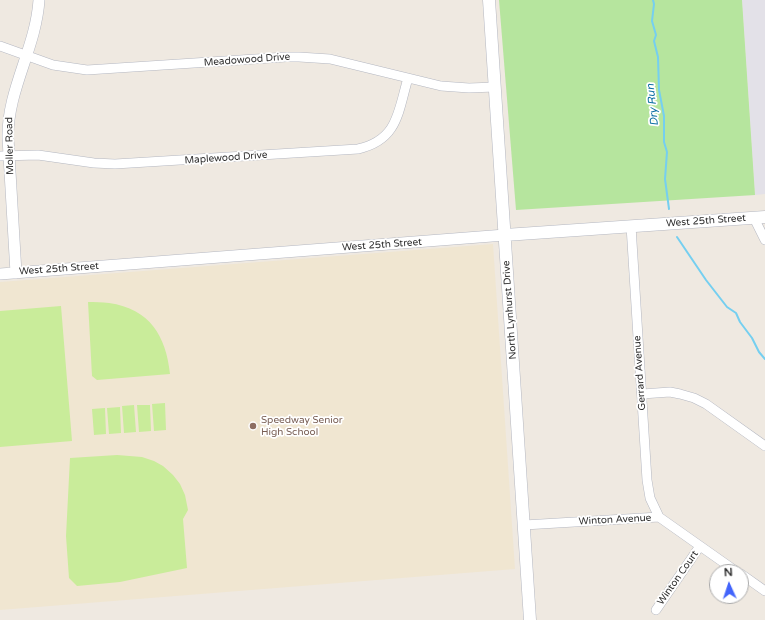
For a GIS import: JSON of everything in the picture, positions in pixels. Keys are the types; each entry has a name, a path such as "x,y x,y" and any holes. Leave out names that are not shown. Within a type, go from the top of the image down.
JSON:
{"main road":[{"name":"North Lynhurst Drive","path":"489,0 530,620"},
{"name":"West 25th Street","path":"505,236 760,217"}],"street":[{"name":"Moller Road","path":"16,273 5,156 10,106 34,33 38,0"},
{"name":"Meadowood Drive","path":"0,46 26,56 63,67 94,70 286,57 313,57 347,62 445,87 495,87"},
{"name":"Maplewood Drive","path":"5,156 46,155 90,163 115,164 358,149 372,146 389,132 394,123 408,78"},
{"path":"760,217 765,240"},
{"name":"Gerrard Avenue","path":"631,226 647,484 653,505 659,517"},
{"name":"West 25th Street","path":"0,274 505,236"},
{"path":"642,394 670,392 694,398 706,404 765,446"},
{"name":"Winton Avenue","path":"524,525 659,517 726,564"},
{"name":"Winton Court","path":"656,610 700,546"},
{"path":"749,580 765,591"}],"shaded area":[{"path":"742,0 765,0 765,194 755,195"},
{"name":"Speedway Senior High School","path":"493,244 515,569 0,610 0,282"}],"green space":[{"path":"499,0 742,0 755,195 516,210"},
{"path":"88,302 123,306 135,311 145,318 160,336 165,348 170,374 97,380 92,376"},
{"path":"61,306 72,441 0,447 0,311"},
{"path":"165,403 166,430 154,431 152,404"},
{"path":"134,405 136,432 124,433 122,406"},
{"path":"137,405 150,405 151,431 139,432"},
{"path":"120,407 121,433 109,434 107,408"},
{"path":"105,408 106,434 94,435 92,409"},
{"path":"117,455 142,457 154,461 163,466 180,484 185,495 188,510 183,519 187,568 120,582 77,586 69,578 66,536 70,458"}],"waterway":[{"name":"Dry Run","path":"653,0 652,21 656,35 654,41 658,57 659,90 664,116 664,142 667,152 665,179 669,209"},
{"name":"Dry Run","path":"677,237 706,280 727,307 736,313 740,322 765,359"}],"place":[{"name":"Speedway Senior High School","path":"253,426"}]}
